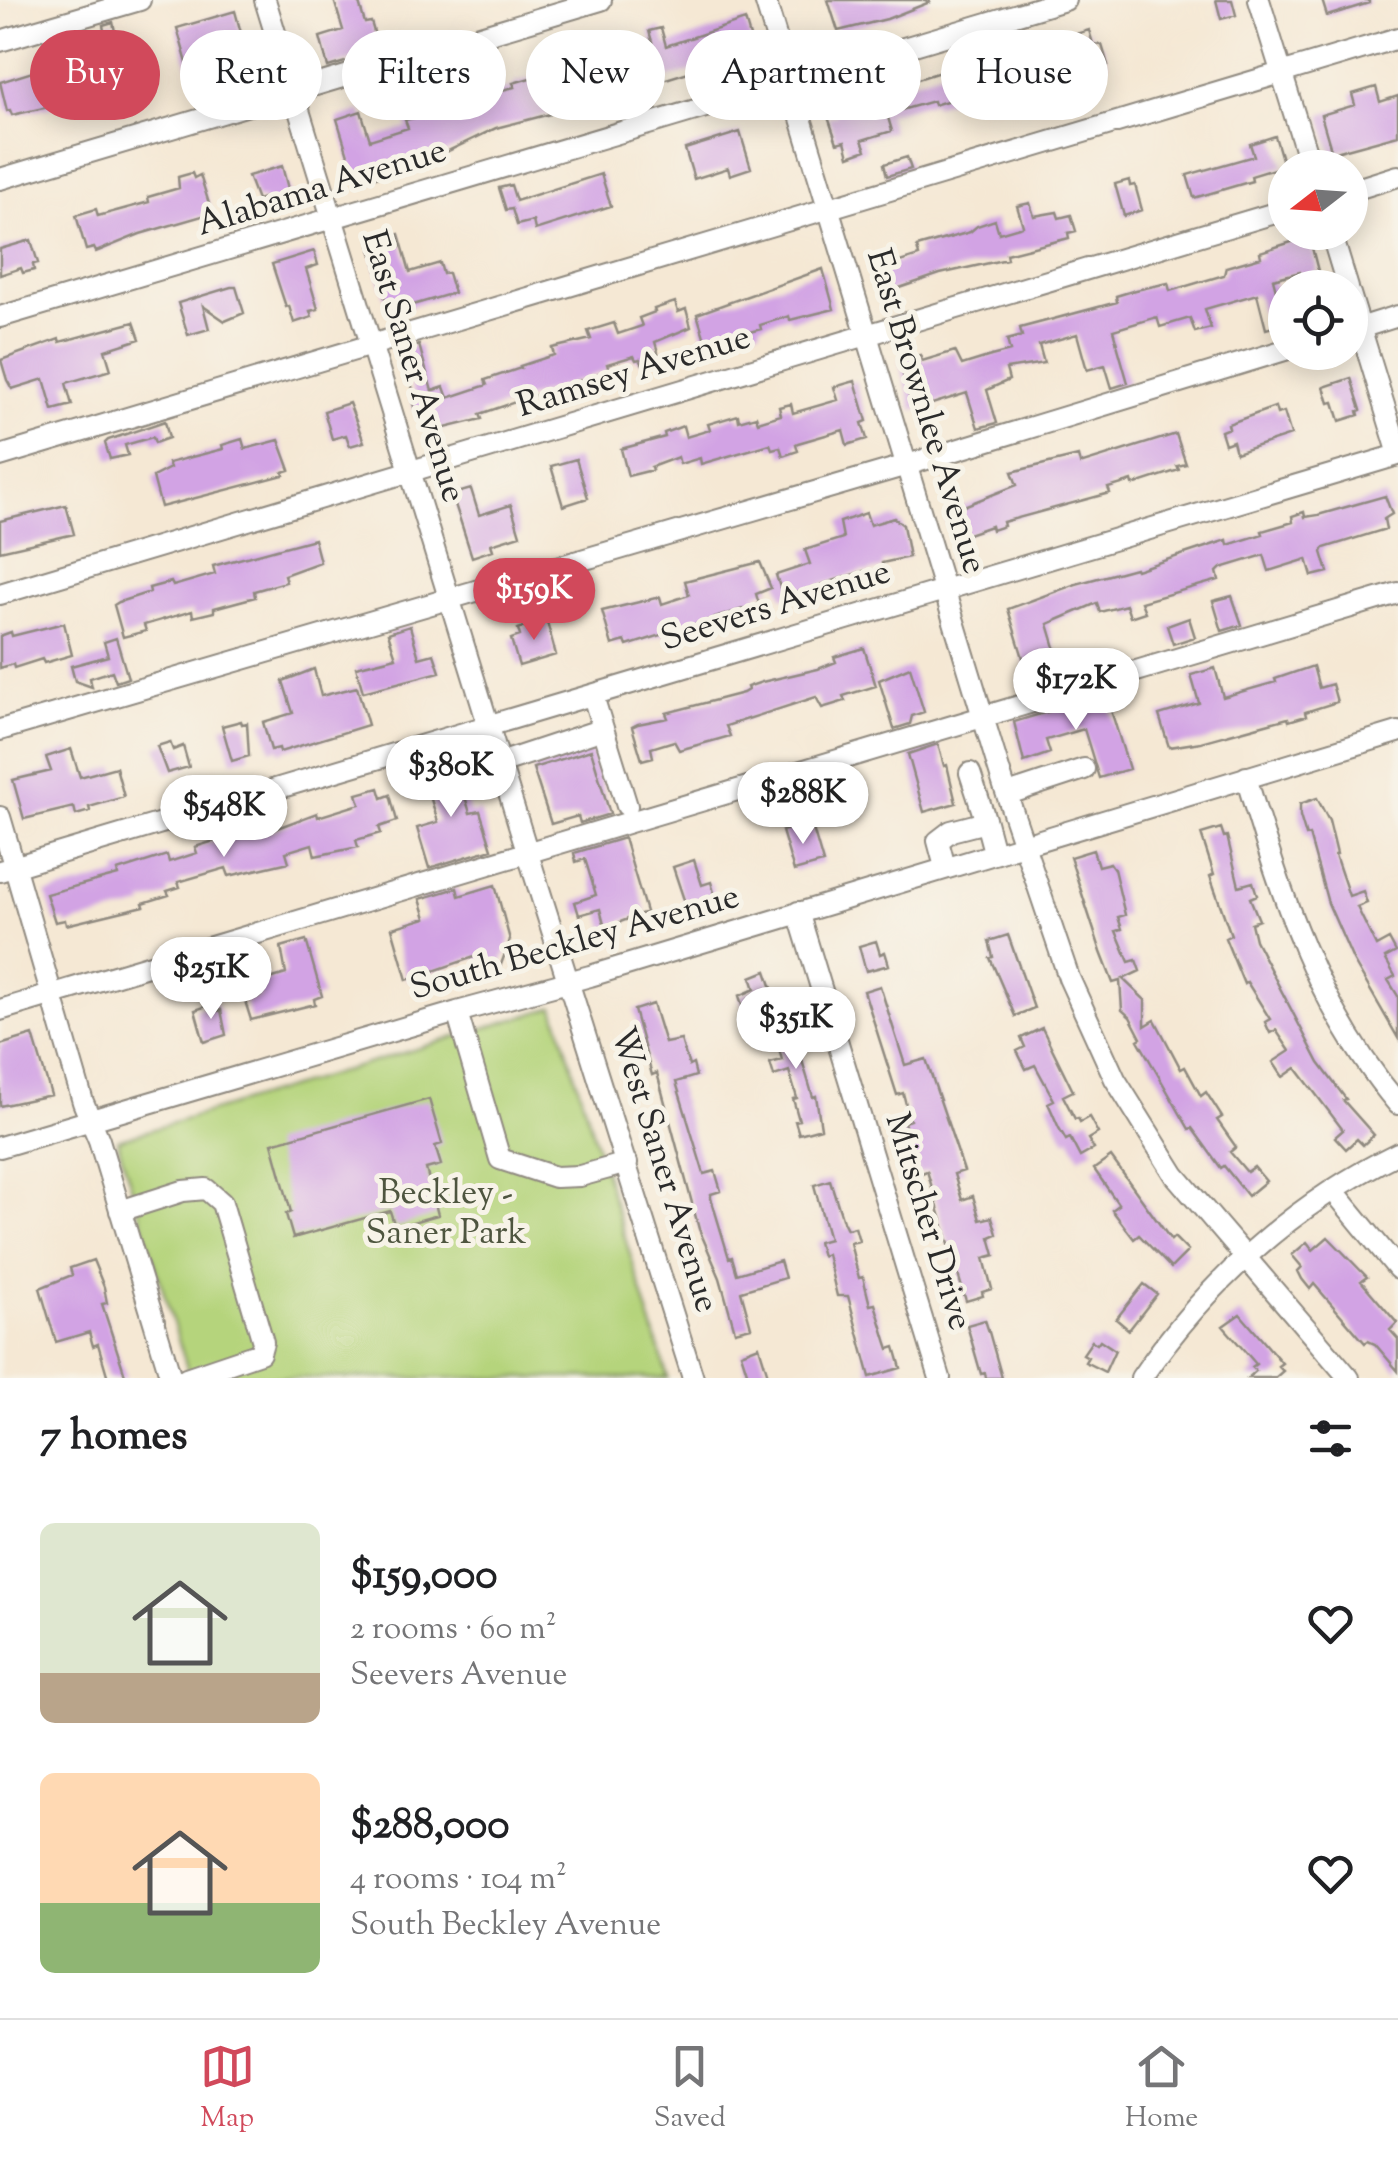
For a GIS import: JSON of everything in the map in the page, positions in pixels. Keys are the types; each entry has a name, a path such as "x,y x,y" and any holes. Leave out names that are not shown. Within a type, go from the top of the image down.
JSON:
{"street":[{"path":"0,42 140,0"},
{"name":"East Saner Avenue","path":"266,0 275,30"},
{"path":"322,85 601,0"},
{"name":"East Brownlee Avenue","path":"764,0 773,30"},
{"name":"Alabama Avenue","path":"921,43 1065,0"},
{"path":"1259,0 1306,150"},
{"path":"0,456 1398,38"},
{"name":"Alabama Avenue","path":"0,318 685,113"},
{"path":"0,178 201,120"},
{"name":"East Saner Avenue","path":"302,120 570,981"},
{"name":"East Brownlee Avenue","path":"800,120 1006,790 1069,978 1115,1080 1176,1174 1349,1378"},
{"path":"1368,185 1398,176"},
{"name":"Ramsey Avenue","path":"0,594 1268,215"},
{"path":"1368,325 1398,316"},
{"path":"0,730 1268,355"},
{"path":"1368,366 1398,453"},
{"name":"Seevers Avenue","path":"7,869 1398,453"},
{"path":"0,1010 1398,593"},
{"path":"593,696 627,806"},
{"path":"500,763 603,728"},
{"name":"South Beckley Avenue","path":"0,1147 570,981 1398,732"},
{"path":"977,794 1084,768"},
{"path":"970,773 994,852"},
{"path":"1246,777 1294,930 1320,987 1344,1031 1398,1104"},
{"path":"0,817 7,869 120,1211 170,1378"},
{"path":"945,866 938,841 952,831 986,822"},
{"name":"Mitscher Drive","path":"798,912 940,1378"},
{"name":"West Saner Avenue","path":"570,981 693,1378"},
{"path":"457,1012 500,1159 554,1177 580,1176 627,1163"},
{"path":"1142,1378 1202,1300 1244,1258 1333,1190 1398,1153"},
{"path":"120,1211 184,1191 206,1189 222,1204 263,1342 260,1353 250,1359 186,1378"},
{"path":"1333,1190 1398,1269"}],"green space":[{"name":"Beckley - Saner Park","path":"554,1007 668,1378 190,1378 117,1140"}],"building":[{"path":"334,0 358,0 365,23 371,22 373,30 343,30"},
{"path":"828,0 930,2 887,19 838,30"},
{"path":"1216,0 1232,0 1236,15 1221,19"},
{"path":"1322,0 1369,0 1369,3 1327,16"},
{"path":"235,11 240,30 180,30 180,38 177,28"},
{"path":"745,20 748,30 715,30"},
{"path":"113,22 115,30 104,30 103,25"},
{"path":"342,30 342,63 328,67 322,36"},
{"path":"685,40 685,73 665,79 665,42 666,46"},
{"path":"941,72 941,103 921,104 921,78"},
{"path":"30,73 30,111 12,115 7,111 0,82"},
{"path":"526,79 527,120 496,128 442,154 379,176 364,181 362,176 355,178 337,119 364,120 370,140 408,128 405,120 506,120 506,89 515,87 513,83"},
{"path":"1376,87 1380,102 1398,96 1398,135 1331,150 1321,115 1355,105 1352,94"},
{"path":"829,120 889,120 892,131 862,140 866,150 849,156 845,141 837,143"},
{"path":"740,132 751,168 730,175 728,168 694,179 685,149"},
{"path":"1275,136 1279,150 1268,150 1268,171 1251,176 1252,181 1194,198 1187,175 1254,156 1250,144"},
{"path":"907,157 911,169 887,176 884,164"},
{"path":"282,166 291,200 265,207 263,198 257,200 248,176"},
{"path":"192,173 194,178 200,175 211,210 206,215 140,234 96,252 94,248 86,250 76,215 96,209 98,216 149,202 148,197 179,188 178,177"},
{"path":"601,174 611,206 535,230 533,221 517,225 512,209 506,210 499,188 511,185 516,201"},
{"path":"1129,180 1130,186 1135,185 1142,210 1124,216 1115,184"},
{"path":"1030,203 1034,216 1057,212 1059,218 1071,215 1076,231 1068,233 1069,238 1006,254 1007,259 940,274 882,294 874,270 919,256 917,247 970,232 995,220 999,233 1023,226 1017,206"},
{"path":"399,234 410,272 440,263 443,274 448,273 454,293 389,312 369,242"},
{"path":"31,240 38,263 33,264 34,270 23,273 21,268 0,275 0,249"},
{"path":"1313,250 1318,270 1268,270 1268,328 1257,294 1205,309 1211,328 1195,332 1190,318 1160,327 1157,317 1113,330 1128,383 1112,388 1105,365 1087,370 1077,334 1039,345 1044,363 1006,369 1009,380 987,390 997,423 978,428 967,393 913,410 899,360 920,355 922,361 955,351 962,365 1010,351 1007,340 1022,336 1020,328 1117,302 1116,296 1136,290 1168,283 1170,291 1224,275 1226,267 1261,257 1260,252"},
{"path":"314,251 318,265 306,269 318,309 310,311 312,317 294,323 272,264"},
{"path":"823,269 834,309 790,320 789,316 760,325 761,329 706,343 697,314"},
{"path":"236,287 244,313 225,321 203,306 209,329 188,335 178,303"},
{"path":"675,302 678,312 686,309 691,327 655,342 660,359 643,365 634,356 607,364 609,370 480,414 482,419 441,429 432,429 425,407 415,410 411,397 415,396 401,350 419,345 432,391 444,387 448,398 554,355 552,348 591,339 588,331 614,323 618,334 642,326 639,318"},
{"path":"134,322 140,339 105,350 111,370 66,383 72,405 53,410 44,379 12,389 7,380 1,360 59,339 60,342"},
{"path":"1351,378 1361,410 1359,415 1340,421 1324,387"},
{"path":"855,381 867,421 862,423 867,439 847,445 843,430 798,443 798,451 783,456 780,447 772,449 770,444 701,464 700,458 680,464 678,457 628,476 621,449 665,437 664,433 683,426 686,437 710,430 708,424 738,415 739,421 756,416 758,422 781,415 779,407 791,404 793,413 838,400 834,387"},
{"path":"349,403 364,442 350,446 346,435 332,439 324,411"},
{"path":"1275,407 1277,414 1284,412 1291,435 1236,453 1233,441 1225,444 1221,431 1229,428 1228,424"},
{"path":"165,421 169,438 155,443 153,437 125,445 128,455 110,459 105,443 108,440"},
{"path":"1176,434 1186,464 1177,466 1179,470 1133,485 1132,481 1108,488 1110,493 1003,522 1004,526 992,530 991,526 962,536 951,534 945,518 952,516 951,511 1017,485 1012,472 1078,456 1080,464"},
{"path":"242,439 245,449 279,440 290,470 284,475 161,507 153,477 170,468 168,463 223,449 222,445"},
{"path":"576,459 588,498 563,506 551,466"},
{"path":"471,489 479,515 511,505 520,535 491,544 493,550 472,557 453,498"},
{"path":"1385,496 1392,514 1384,519 1386,529 1324,548 1328,572 1312,576 1307,559 1269,571 1264,555 1221,568 1217,572 1219,580 1141,602 1145,612 1130,617 1126,605 1100,612 1097,603 1048,624 1060,664 1028,674 1008,609 1076,584 1136,570 1227,540 1228,545 1263,534 1262,531 1293,522 1292,516 1304,512 1305,517 1318,515"},
{"path":"66,505 74,534 0,551 0,521"},
{"path":"866,513 870,525 894,518 903,525 909,557 783,597 776,575 810,564 805,550 843,538 840,522"},
{"path":"314,539 320,562 284,575 286,582 254,591 255,597 214,608 214,612 193,617 192,611 144,625 146,631 123,637 114,605 119,602 150,592 149,588 171,582 173,586 215,574 213,566"},
{"path":"760,562 771,588 756,594 759,604 627,646 625,641 612,645 602,611 660,597 662,604 689,595 685,581"},
{"path":"1232,596 1242,625 1222,631 1213,601"},
{"path":"1189,618 1195,637 1173,644 1167,626"},
{"path":"544,620 556,655 519,666 511,639 520,636 518,629"},
{"path":"64,623 72,655 0,668 0,636"},
{"path":"410,626 419,658 434,654 440,672 363,692 356,667 396,657 388,633"},
{"path":"116,638 128,678 116,682 112,671 90,678 92,687 75,681 71,666 108,656 104,642"},
{"path":"864,648 876,686 843,696 845,701 822,708 816,697 726,726 730,736 716,740 679,750 674,741 651,748 653,757 642,760 632,727 668,718 666,713 743,693 747,687 762,682 818,669 836,662 834,657"},
{"path":"1313,666 1319,688 1332,684 1337,702 1289,721 1288,718 1169,747 1159,715 1199,703 1191,675 1215,668 1223,697 1276,682 1275,679"},
{"path":"910,667 924,712 912,716 910,724 894,729 879,680"},
{"path":"314,669 321,696 357,687 368,725 280,752 279,748 271,750 263,722 293,713 283,681"},
{"path":"1106,694 1129,769 1099,778 1084,729 1046,740 1050,753 1024,762 1014,722"},
{"path":"247,723 249,756 232,761 222,726"},
{"path":"170,742 173,750 183,746 189,767 167,773 157,746"},
{"path":"938,744 956,803 924,812 908,754"},
{"path":"71,749 80,777 116,767 124,797 76,815 74,807 24,819 13,780 51,771 46,757"},
{"path":"591,750 610,814 580,823 578,816 551,824 533,768"},
{"path":"454,760 470,813 480,811 492,849 429,868 417,828 438,822 422,770"},
{"path":"379,788 382,798 390,795 397,821 379,827 381,833 356,840 358,847 315,856 312,844 286,852 289,862 229,876 226,868 178,882 180,887 167,891 169,895 143,903 144,906 66,925 65,920 55,922 46,894 118,875 117,871 167,855 169,862 197,853 195,847 236,834 237,838 272,830 317,813 318,817 360,804 357,794"},
{"path":"1317,798 1329,821 1349,896 1363,891 1367,903 1357,907 1376,946 1389,939 1396,952 1385,958 1395,976 1388,980 1398,996 1398,1038 1353,960 1328,903 1300,816 1300,804"},
{"path":"811,822 823,863 794,871 782,831"},
{"path":"1221,828 1227,836 1239,886 1253,882 1257,895 1250,898 1259,920 1251,923 1255,940 1319,1063 1346,1099 1343,1100 1374,1135 1363,1145 1357,1139 1346,1149 1335,1137 1343,1130 1296,1068 1283,1077 1273,1062 1290,1051 1276,1030 1270,1033 1265,1022 1270,1019 1247,982 1244,984 1225,938 1231,935 1210,876 1214,874 1201,834"},
{"path":"624,838 646,912 605,928 600,909 579,915 575,902 596,895 585,859 576,862 574,853"},
{"path":"1093,850 1098,866 1110,863 1114,869 1125,915 1118,917 1122,929 1116,931 1129,962 1136,960 1140,971 1123,979 1145,1000 1145,1026 1155,1020 1181,1069 1185,1067 1201,1096 1206,1092 1222,1117 1217,1120 1236,1147 1230,1152 1247,1172 1254,1167 1266,1181 1248,1196 1189,1129 1138,1040 1141,1038 1130,1017 1122,1010 1120,981 1113,983 1070,857"},
{"path":"694,860 702,885 711,882 715,896 686,906 673,867"},
{"path":"495,885 510,940 499,970 482,974 477,956 407,980 392,928 426,918 420,899 457,888 459,896"},
{"path":"1008,935 1034,1008 1015,1016 990,958 993,957 989,941"},
{"path":"306,940 322,996 314,999 315,1004 251,1020 245,1001 260,996 256,983 286,974 281,947"},
{"path":"876,941 889,965 866,971 859,946"},
{"path":"766,971 775,997 743,1008 739,996 755,989 751,977"},
{"path":"880,986 905,1065 926,1059 964,1171 954,1174 962,1200 973,1196 980,1220 992,1217 997,1234 990,1237 995,1255 984,1258 992,1289 982,1292 983,1296 966,1301 927,1171 919,1174 911,1146 897,1150 893,1136 907,1132 904,1122 910,1120 903,1093 897,1095 864,991"},
{"path":"216,1003 226,1035 204,1042 195,1010"},
{"path":"653,1004 665,1043 681,1040 689,1066 693,1064 696,1076 676,1082 704,1174 715,1171 721,1191 711,1194 711,1198 729,1258 732,1257 737,1274 780,1261 785,1278 741,1291 751,1327 735,1331 720,1278 699,1229 657,1073 652,1075 634,1010"},
{"path":"794,1013 802,1038 796,1040 813,1097 816,1096 821,1128 799,1134 793,1099 797,1098 789,1071 774,1076 770,1063 782,1060 771,1020"},
{"path":"1042,1028 1073,1091 1063,1096 1075,1119 1080,1122 1089,1117 1098,1133 1088,1139 1094,1149 1080,1157 1070,1138 1066,1140 1059,1128 1048,1103 1054,1100 1035,1065 1026,1069 1017,1051 1025,1047 1021,1038"},
{"path":"33,1035 51,1095 0,1106 0,1045"},
{"path":"429,1099 442,1144 435,1146 441,1165 426,1169 438,1215 395,1227 390,1211 293,1238 286,1214 291,1212 272,1143"},
{"path":"1111,1157 1171,1240 1174,1237 1188,1251 1171,1268 1139,1235 1134,1239 1112,1210 1119,1205 1094,1169"},
{"path":"830,1180 847,1229 855,1227 859,1241 850,1243 859,1278 863,1277 870,1305 875,1304 889,1349 895,1347 901,1368 870,1377 848,1296 837,1296 827,1254 822,1256 818,1242 829,1239 814,1185"},
{"path":"1328,1237 1367,1277 1361,1281 1397,1323 1390,1330 1398,1339 1398,1371 1375,1344 1365,1343 1314,1284 1310,1289 1302,1279 1298,1271 1302,1267 1292,1255 1307,1242 1313,1250"},
{"path":"93,1260 104,1287 107,1303 102,1304 126,1378 108,1378 98,1344 93,1346 89,1332 56,1342 40,1288 72,1275 70,1268"},
{"path":"1144,1284 1157,1294 1129,1330 1116,1319"},
{"path":"1240,1314 1282,1363 1278,1366 1283,1371 1275,1378 1248,1378 1256,1371 1252,1367 1256,1364 1223,1326"},
{"path":"985,1320 1002,1378 981,1374 967,1325"},
{"path":"1100,1340 1115,1350 1105,1372 1085,1362 1088,1357 1083,1354 1092,1341 1097,1344"},
{"path":"759,1346 768,1375 749,1378 741,1353"}]}
